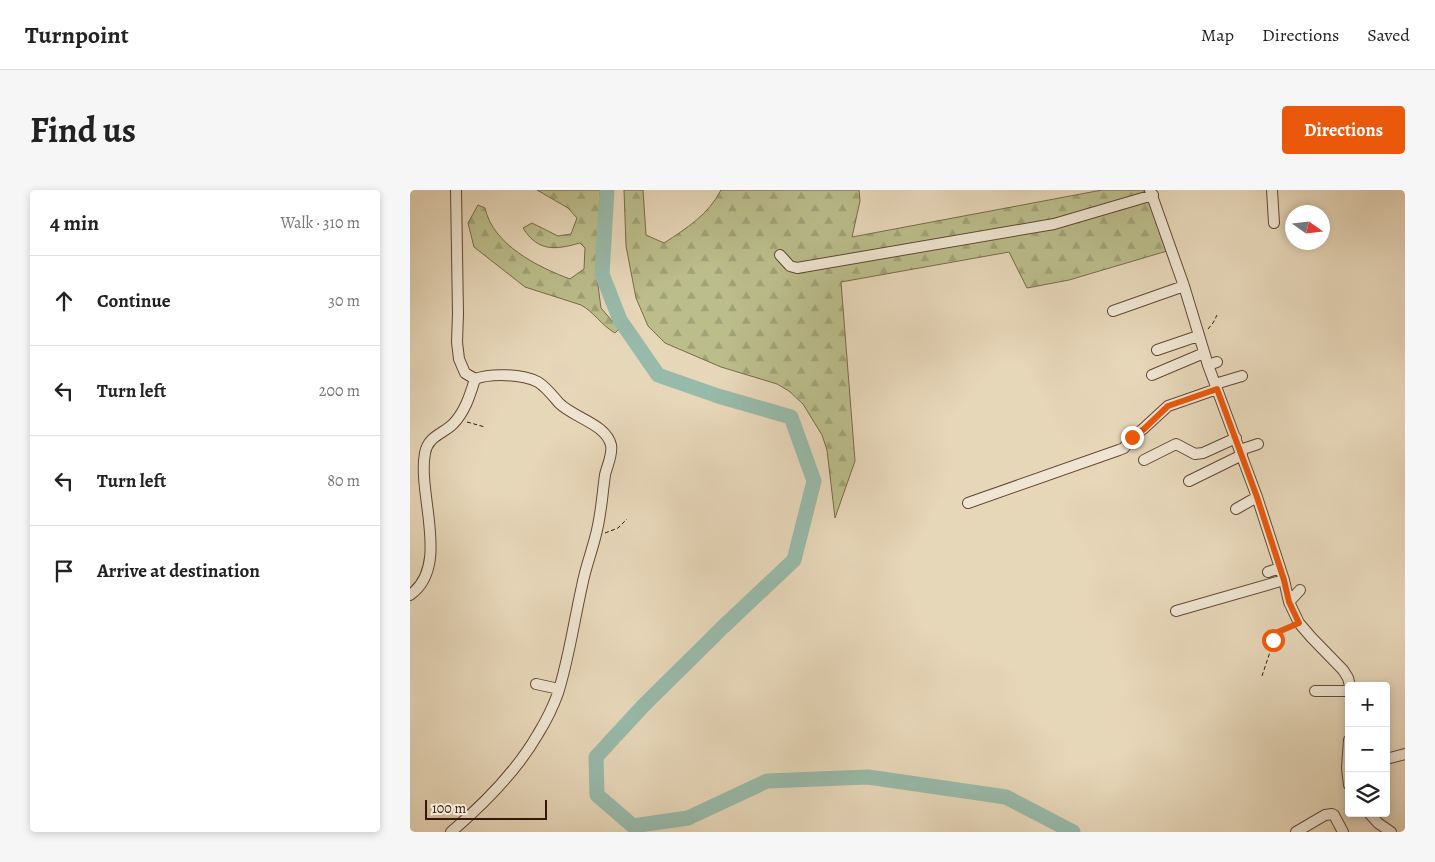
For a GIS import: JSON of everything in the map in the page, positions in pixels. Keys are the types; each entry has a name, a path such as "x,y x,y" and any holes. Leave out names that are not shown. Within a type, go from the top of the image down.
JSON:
{"street":[{"path":"456,190 457,342 459,359 465,373 475,380"},
{"path":"1272,190 1274,223"},
{"path":"780,255 790,266 797,268 1054,224 1152,192 1184,286 1199,339 1204,353 1212,364 1216,387 1257,497 1284,580 1289,602 1299,623 1343,670 1349,682"},
{"path":"1113,311 1184,286"},
{"path":"1157,350 1199,339"},
{"path":"1152,375 1204,353"},
{"path":"410,594 416,590 424,579 432,557 424,482 425,453 431,440 452,426 456,421 468,402 475,380 484,376 502,375 537,382 563,406 601,430 611,444 611,450 596,537 584,573 559,689 539,732 510,774 475,811 450,832"},
{"path":"968,503 1124,448 1132,437 1144,429 1168,406 1242,376"},
{"path":"1144,460 1176,444 1195,454 1203,453 1236,438"},
{"path":"1189,481 1258,444"},
{"path":"1236,509 1257,497"},
{"path":"1268,572 1280,568"},
{"path":"1176,611 1284,580"},
{"path":"1289,602 1300,590"},
{"path":"536,684 559,689"},
{"path":"1315,691 1345,691"},
{"path":"1390,758 1405,754"},
{"path":"1296,832 1325,815 1332,814 1343,832"},
{"path":"1373,817 1391,832"}],"path":[{"path":"1199,339 1213,323 1217,314"},
{"path":"456,421 469,422 484,427"},
{"path":"596,537 618,528 627,519"},
{"path":"1262,676 1274,637 1278,632 1299,623"}],"green space":[{"path":"537,190 600,190 597,278 601,308 619,329 615,333 581,305 525,287 474,247 468,223 478,205 485,208 497,233 507,244 531,261 570,279 584,269 585,248 580,243 555,248 548,247 535,241 523,228 532,223 558,236 571,234 577,218 568,208"},
{"path":"624,190 643,190 646,235 664,243 703,214 721,190 859,190 860,201 852,237 1102,190 1145,190 1167,251 1069,280 1027,288 1009,252 841,282 855,461 835,518 827,450 822,435 803,404 789,391 777,384 721,367 665,343 648,326 636,298 626,246"}],"waterway":[{"path":"607,190 602,274 620,320 658,375 718,396 791,417 814,481 794,560 643,706 596,757 597,795 633,826 688,818 767,781 868,777 1006,797 1073,832"}],"route":[{"path":"1132,437 1144,429 1168,406 1217,389 1257,497 1284,580 1289,602 1299,623 1278,632 1273,640"}]}
